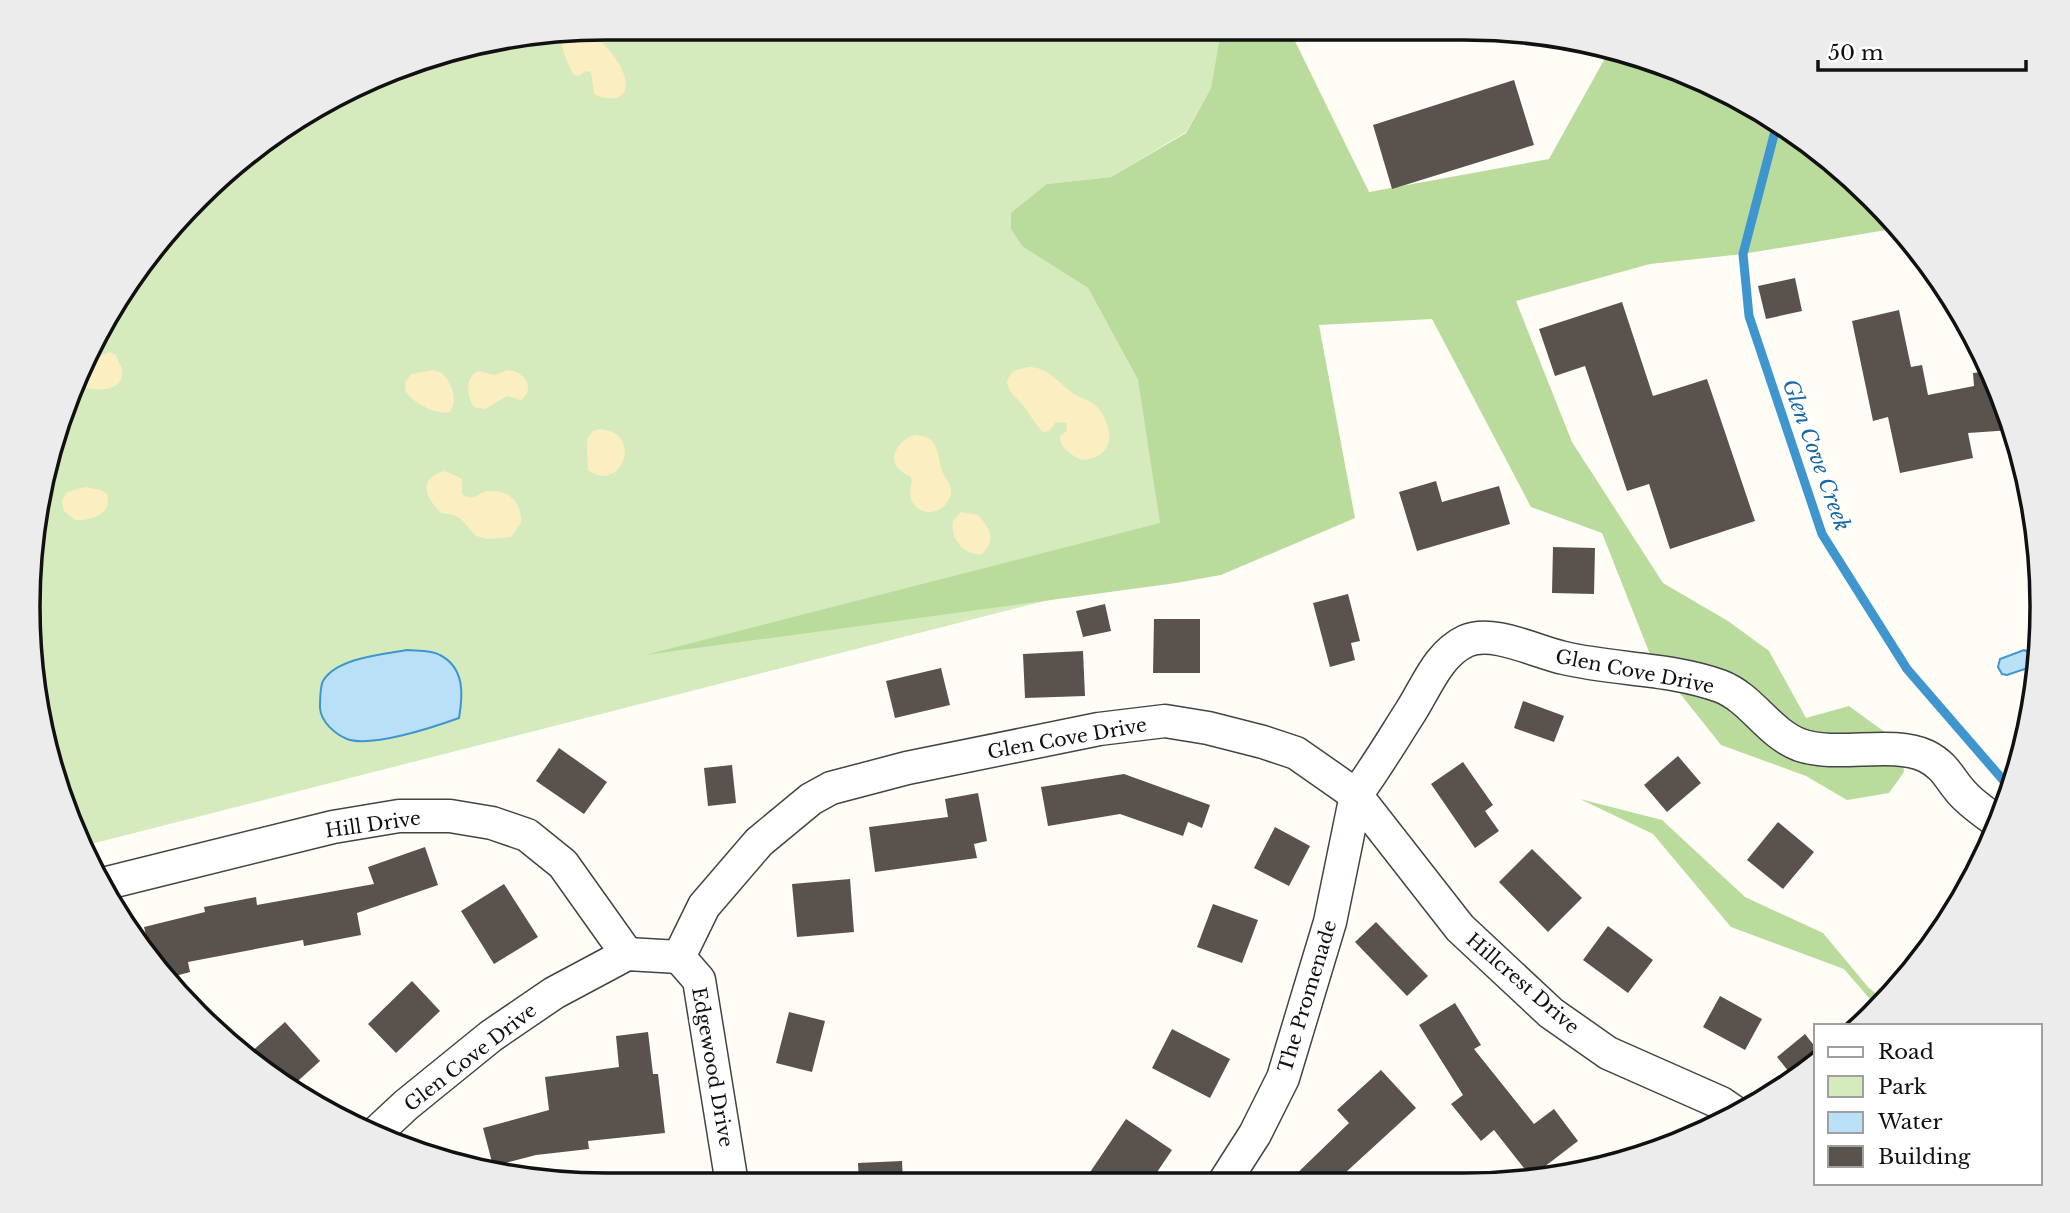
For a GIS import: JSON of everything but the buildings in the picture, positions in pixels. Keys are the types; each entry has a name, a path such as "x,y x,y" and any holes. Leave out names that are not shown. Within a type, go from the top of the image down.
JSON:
{"street":[{"name":"Glen Cove Drive","path":"679,957 704,906 759,842 811,799 831,788 907,768 1099,729 1165,721 1208,728 1296,753 1356,795 1378,765 1388,744 1444,658 1466,641 1485,637 1562,658 1674,675 1721,687 1737,695 1780,736 1817,750 1892,750 1923,755 1942,765 1965,796 1990,816"},
{"name":"Hillcrest Drive","path":"1356,795 1460,928 1551,1013 1608,1053 1727,1107"},
{"name":"The Promenade","path":"1230,1173 1255,1134 1283,1078 1330,922 1356,795"},
{"name":"Hill Drive","path":"112,882 333,827 399,816 450,816 492,823 527,835 563,864 627,954"},
{"name":"Glen Cove Drive","path":"383,1127 491,1036 554,993 627,954"},
{"path":"627,954 679,957"},
{"name":"Edgewood Drive","path":"679,957 699,979 730,1173"}],"green space":[{"path":"1219,40 1211,88 1186,132 1111,177 1047,184 1023,247 1088,288 1138,380 1221,556 93,844 70,789 60,753 51,717 41,644 41,569 45,533 51,496 70,424 83,390 116,323 157,262 181,233 206,206 262,157 323,116 356,99 424,70 460,60 496,51 569,41"},
{"path":"1294,40 1369,192 1549,159 1605,59 1680,83 1747,116 1808,157 1864,206 1886,230 1743,254 1650,264 1516,301 1572,442 1663,583 1728,621 1769,651 1806,718 1849,706 1901,744 1904,772 1889,793 1847,800 1806,776 1721,745 1651,657 1602,533 1531,507 1432,319 1319,325 1355,518 1221,575 645,655 1160,523 1138,380 1088,288 1023,247 1011,229 1011,213 1047,184 1111,177 1186,133 1211,88 1219,41"},
{"path":"1580,799 1662,820 1745,897 1823,933 1876,994 1871,1000 1844,969 1731,927 1653,834"}],"sand":[{"path":"599,40 621,67 626,88 623,93 615,98 594,94 591,72 586,71 578,76 573,74 562,42"},
{"path":"110,352 116,355 122,369 121,379 112,388 97,390 84,388 99,357"},
{"path":"1028,367 1044,370 1073,393 1098,408 1108,425 1109,434 1106,449 1100,455 1081,460 1067,451 1060,440 1060,436 1067,431 1066,423 1056,422 1049,431 1043,432 1011,393 1007,380 1013,371"},
{"path":"433,370 442,373 449,382 454,397 450,412 426,408 406,392 405,382 411,374"},
{"path":"508,370 524,377 526,381 528,391 521,400 507,396 485,409 474,407 468,387 471,377 479,371 494,375"},
{"path":"600,429 614,433 622,441 625,450 618,469 610,475 600,476 588,470 587,439 593,431"},
{"path":"916,435 924,436 933,443 950,486 951,493 946,504 935,511 922,511 916,507 910,494 911,477 901,471 894,461 894,455 900,445"},
{"path":"445,471 462,479 462,494 466,496 473,497 496,491 513,499 519,509 521,523 511,537 489,539 476,536 461,519 441,513 431,501 426,489 430,479"},
{"path":"85,487 107,494 107,507 99,515 75,520 64,511 62,501 67,492"},
{"path":"961,512 978,515 986,525 990,539 982,554 969,552 956,540 953,521"}],"water":[{"path":"407,650 437,653 454,667 461,691 459,718 403,735 371,741 347,739 329,727 321,713 320,694 323,681 329,673 361,658"},
{"path":"2024,650 2028,652 2026,669 2007,675 2002,674 1998,667 2000,659"}],"waterway":[{"name":"Glen Cove Creek","path":"1775,134 1743,254 1749,316 1822,534 1907,669 2003,779"}]}
